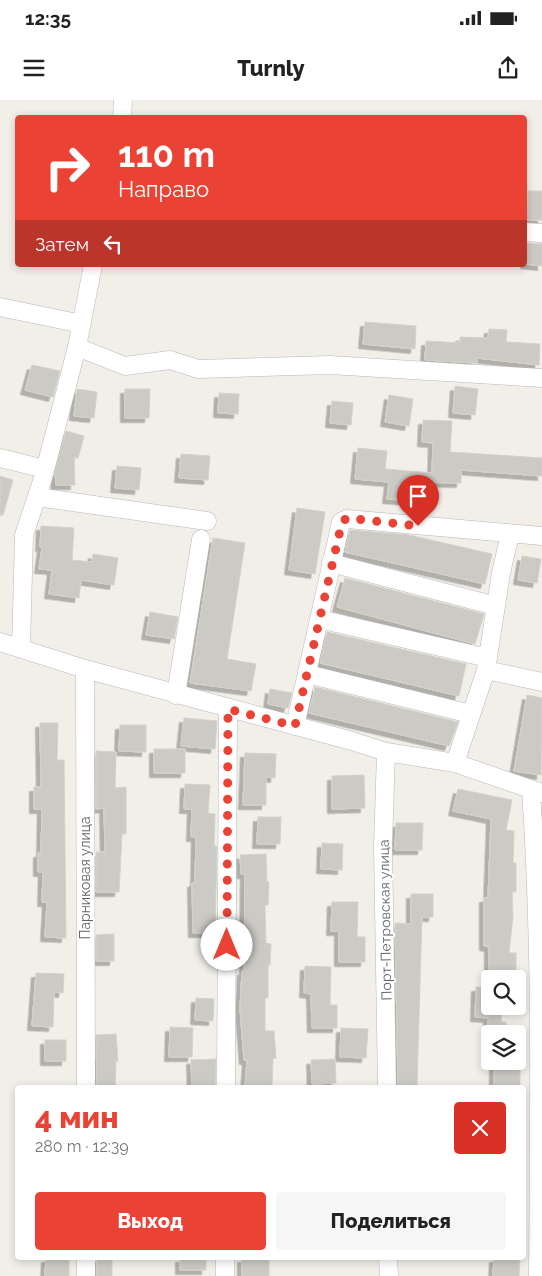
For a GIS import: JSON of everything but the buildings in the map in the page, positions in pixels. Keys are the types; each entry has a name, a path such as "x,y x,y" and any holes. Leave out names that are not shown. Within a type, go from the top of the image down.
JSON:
{"street":[{"path":"122,115 123,100"},
{"path":"527,232 542,233"},
{"path":"21,649 24,535 45,469 77,347 94,267"},
{"path":"0,307 82,324"},
{"path":"77,347 125,366 170,360 198,369 330,365 542,378"},
{"path":"0,458 45,469"},
{"path":"37,497 207,521"},
{"path":"295,726 331,563 342,522 347,518 364,522 542,536"},
{"path":"455,763 487,664 510,534"},
{"path":"176,695 201,539"},
{"path":"331,563 496,606"},
{"path":"319,619 487,664 542,682"},
{"path":"0,642 176,695 386,752 455,763 537,792 536,839 541,946 541,1112 538,1276"},
{"name":"Парниковая улица","path":"85,669 86,1085"},
{"path":"307,674 471,714"},
{"path":"226,1085 228,709"},
{"name":"Порт-Петровская улица","path":"386,752 383,846 387,1085"},
{"path":"86,1260 86,1276"},
{"path":"225,1260 225,1276"},
{"path":"388,1260 389,1276"}],"route":[{"path":"227,945 228,709 295,726 338,531 342,522 347,518 364,522 418,526"}]}
